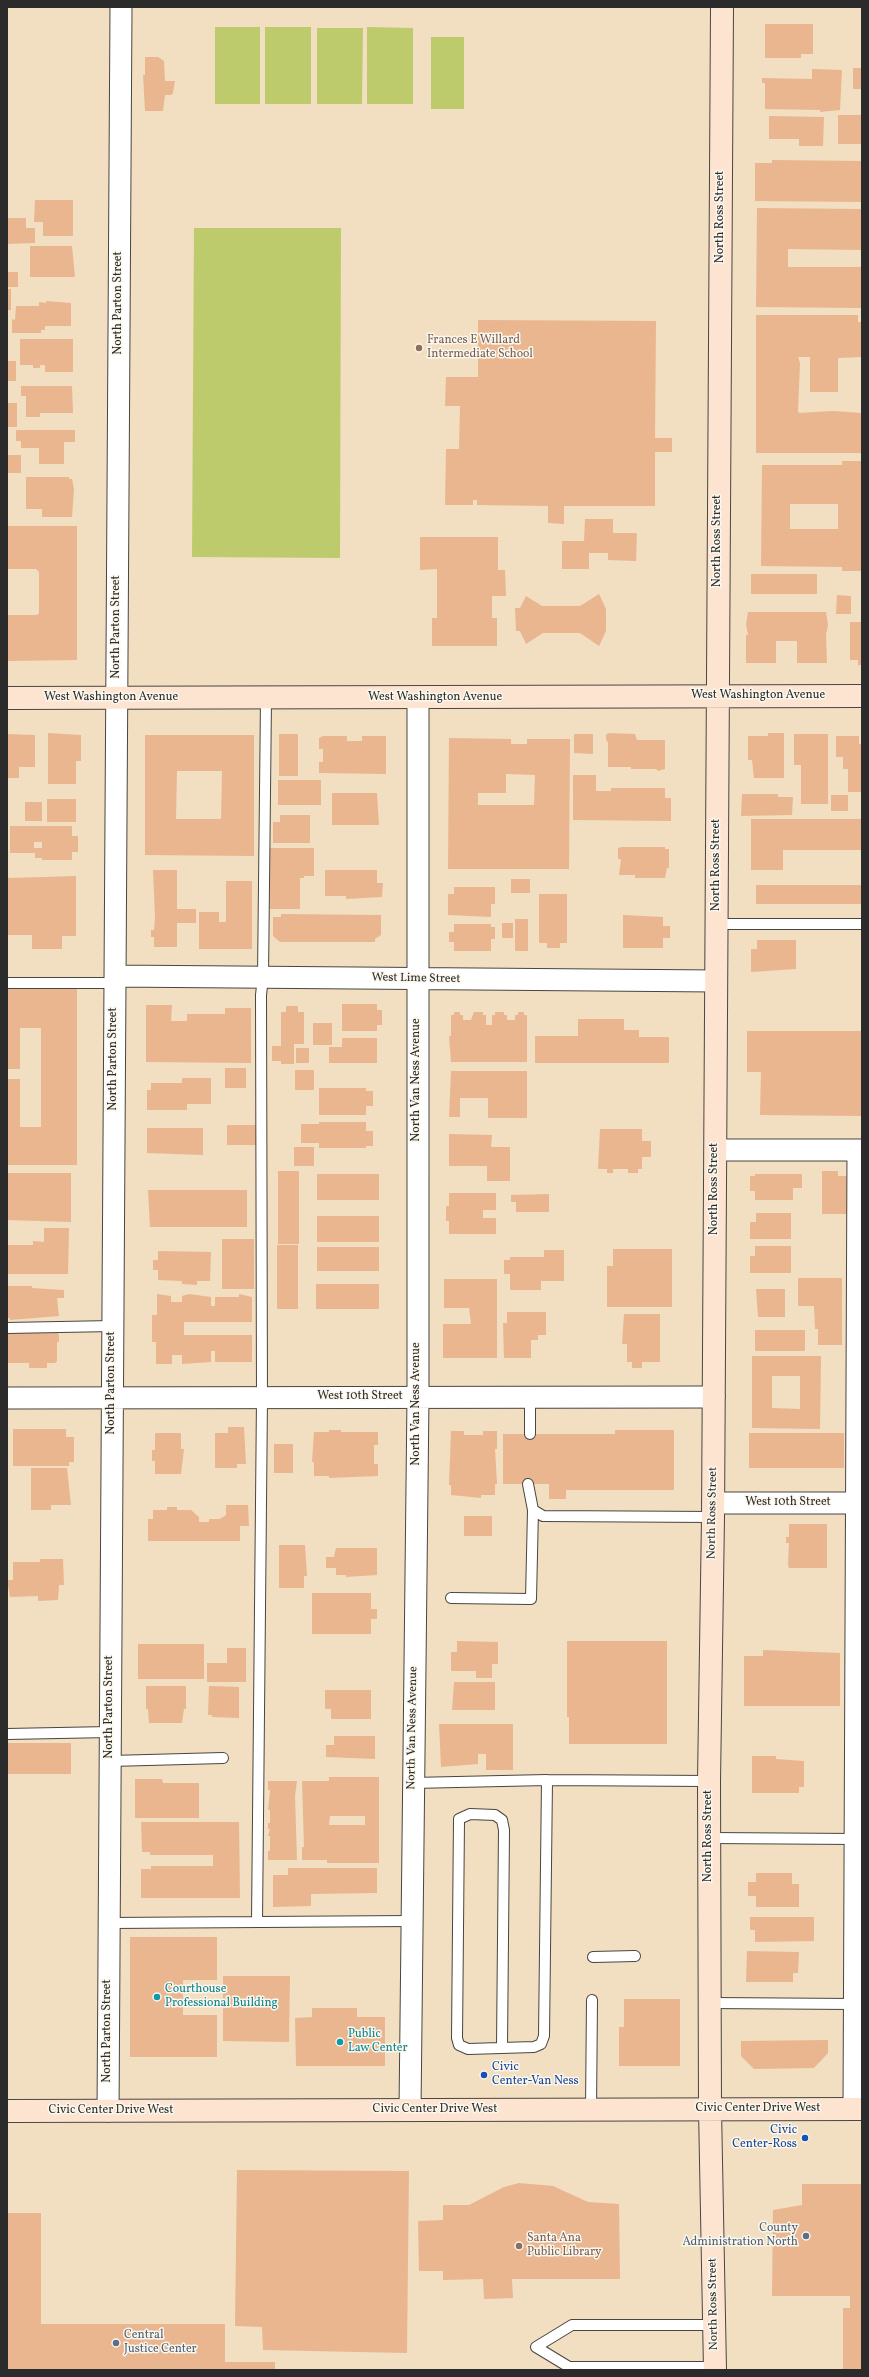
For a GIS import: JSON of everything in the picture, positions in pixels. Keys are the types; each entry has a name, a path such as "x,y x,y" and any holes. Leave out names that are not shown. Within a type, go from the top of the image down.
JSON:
{"street":[{"name":"North Parton Street","path":"108,2111 121,7"},
{"name":"North Ross Street","path":"715,2368 710,2109 709,1781 716,1150 717,697 722,7"},
{"name":"West Washington Avenue","path":"7,698 418,699 862,696"},
{"name":"North Van Ness Avenue","path":"410,2110 412,1783 418,1397 418,699"},
{"name":"West Lime Street","path":"115,980 263,977 716,981"},
{"path":"716,1150 860,1150 860,1503 854,2004 858,2109"},
{"name":"West 10th Street","path":"7,1398 714,1397"},
{"name":"West 10th Street","path":"713,1510 860,1503"},
{"name":"Civic Center Drive West","path":"7,2111 858,2109"}],"lane":[{"path":"257,1922 262,1398 261,995 263,977 266,699"},
{"path":"717,924 862,924"},
{"path":"7,983 115,980"},
{"path":"7,1328 113,1326"},
{"path":"530,1397 530,1434"},
{"path":"451,1598 531,1599 533,1510 528,1484"},
{"path":"533,1510 543,1516 713,1510"},
{"path":"7,1734 110,1732"},
{"path":"110,1761 223,1758"},
{"path":"412,1783 547,1780 709,1781"},
{"path":"502,2047 504,1830 502,1820 495,1815 470,1814 460,1819 458,1832 457,2038 459,2045 468,2049 534,2047 542,2044 544,2036 547,1780"},
{"path":"709,1838 856,1839"},
{"path":"109,1922 411,1921"},
{"path":"593,1957 636,1956"},
{"path":"591,2110 592,2000"},
{"path":"710,2003 854,2004"},
{"path":"714,2325 572,2325 536,2347 569,2367 715,2368"}],"green space":[{"path":"215,27 260,27 260,104 215,104"},
{"path":"265,27 311,27 311,104 265,104"},
{"path":"367,27 413,28 413,104 367,104"},
{"path":"317,28 363,28 362,104 317,104"},
{"path":"431,37 464,37 464,109 431,109"},
{"path":"194,228 341,228 340,558 192,557"}],"building":[{"path":"765,24 813,24 813,54 801,54 801,58 765,58"},
{"path":"145,57 158,57 164,61 165,81 175,81 173,93 171,95 165,95 163,111 145,111 143,75 145,75"},
{"path":"853,68 862,68 862,89 853,89"},
{"path":"812,69 842,70 840,110 820,112 820,110 765,109 765,83 762,83 762,78 812,79"},
{"path":"838,115 862,115 862,144 838,144"},
{"path":"769,116 824,117 823,146 799,146 799,139 769,139"},
{"path":"772,160 862,161 862,202 755,201 755,163 772,163"},
{"path":"35,200 73,200 73,236 43,236 43,222 34,222"},
{"path":"757,208 862,209 862,250 788,249 788,267 862,267 862,308 756,307"},
{"path":"8,218 26,218 26,228 35,228 35,243 7,244"},
{"path":"30,246 72,246 75,277 30,277"},
{"path":"7,272 18,272 18,287 7,287"},
{"path":"7,289 11,289 11,310 7,310"},
{"path":"46,301 71,303 71,326 45,326 45,330 41,330 41,333 12,333 12,319 15,320 16,306 39,306 39,302 46,303"},
{"path":"756,315 858,315 858,322 862,322 862,357 838,358 838,392 810,392 810,357 798,357 800,363 798,411 799,413 833,411 862,413 862,453 756,453"},
{"path":"478,320 656,321 655,438 672,438 672,452 655,452 655,506 564,506 564,524 548,523 548,506 477,505 477,500 473,500 473,505 445,505 446,449 459,449 460,406 445,406 446,377 478,377"},
{"path":"20,339 73,339 73,372 45,372 45,365 40,365 40,368 33,368 33,365 20,365"},
{"path":"7,361 16,361 16,381 7,381"},
{"path":"21,386 72,386 73,413 40,413 40,417 26,417 26,396 21,396"},
{"path":"7,403 17,403 17,427 7,427"},
{"path":"16,430 75,430 75,442 64,442 64,464 39,464 39,448 21,448 21,441 16,441"},
{"path":"7,455 21,455 21,473 7,473"},
{"path":"842,461 862,461 862,571 842,571 842,567 761,566 762,465 842,465","holes":["790,504 838,504 838,529 790,529"]},
{"path":"26,477 69,477 69,479 72,479 74,489 72,517 42,517 42,509 26,509"},
{"path":"585,519 613,519 613,533 637,533 636,561 608,560 608,553 589,553 589,569 562,569 562,541 584,541"},
{"path":"7,526 77,526 77,660 7,661 7,615 37,615 39,613 39,572 36,569 7,569"},
{"path":"420,537 498,537 498,570 505,570 506,596 492,596 492,618 497,618 497,646 432,646 432,618 437,618 437,569 420,570"},
{"path":"751,574 817,574 817,594 751,594"},
{"path":"599,594 606,609 606,631 599,646 580,633 543,633 526,644 520,631 516,631 515,608 520,608 526,596 542,606 580,606"},
{"path":"837,595 851,596 851,614 836,614"},
{"path":"748,612 826,612 828,625 826,635 827,663 797,663 797,641 776,641 776,663 746,663 746,635 748,635 746,624"},
{"path":"850,622 862,622 862,665 858,665 858,660 850,660"},
{"path":"48,733 81,735 81,761 76,761 76,784 48,784"},
{"path":"608,733 635,734 637,740 665,740 665,769 658,771 656,769 631,769 631,767 608,767 608,742 606,740 606,735"},
{"path":"768,733 784,733 784,778 754,778 752,760 748,760 748,736 768,736"},
{"path":"7,734 35,735 35,767 19,767 19,778 7,778"},
{"path":"279,734 298,734 298,776 279,776"},
{"path":"574,734 593,734 593,754 574,753"},
{"path":"794,734 828,734 828,804 801,804 801,765 794,765"},
{"path":"145,735 254,735 254,856 145,855","holes":["177,771 222,771 221,819 176,819"]},
{"path":"323,736 347,736 347,741 362,741 362,736 386,736 386,774 319,773 319,762 323,762 323,749 319,749 319,738"},
{"path":"836,736 859,736 859,744 862,744 862,792 848,792 848,769 843,769 843,757 836,757"},
{"path":"449,738 511,739 511,744 527,744 527,739 570,739 569,869 448,869","holes":["506,774 535,775 534,805 478,805 478,793 506,793"]},
{"path":"573,775 596,775 596,791 611,791 611,788 665,788 665,798 671,798 671,821 573,820"},
{"path":"278,780 321,780 321,805 278,805"},
{"path":"332,793 377,793 379,825 332,825"},
{"path":"742,794 778,794 778,797 793,797 792,815 741,816"},
{"path":"831,795 848,795 848,811 831,811"},
{"path":"47,799 76,799 76,822 47,822"},
{"path":"25,802 42,802 42,821 25,821"},
{"path":"280,815 310,815 310,843 273,843 273,822 280,822"},
{"path":"751,819 862,819 862,850 783,850 783,870 751,870"},
{"path":"10,826 72,826 72,836 78,836 78,852 72,852 72,860 42,860 42,858 35,858 35,853 10,853","holes":["34,842 42,842 42,848 34,848"]},
{"path":"665,847 665,849 669,849 669,868 667,868 665,878 635,878 635,875 619,875 621,859 618,859 618,848"},
{"path":"270,848 314,848 314,876 304,876 304,878 300,878 300,909 270,909"},
{"path":"153,870 177,870 177,909 196,909 196,923 177,923 177,947 154,947 154,937 151,937 151,930 154,930 155,917"},
{"path":"325,870 377,870 377,883 383,883 382,897 346,899 346,896 325,896"},
{"path":"7,876 9,878 76,876 76,936 62,936 62,949 32,949 32,935 7,935"},
{"path":"511,879 530,879 530,893 511,893"},
{"path":"226,881 252,881 252,949 199,949 199,912 219,912 219,922 226,922"},
{"path":"756,885 862,885 862,904 756,904"},
{"path":"454,887 495,887 495,904 491,904 491,917 448,915 448,894 454,894"},
{"path":"539,894 567,894 567,943 560,943 560,948 547,948 547,943 539,943"},
{"path":"281,914 381,915 381,935 375,939 375,942 280,942 273,936 273,917 281,917"},
{"path":"623,915 663,917 663,926 670,926 670,938 663,938 663,948 623,948"},
{"path":"515,919 528,919 528,951 515,951"},
{"path":"502,923 513,923 513,938 502,938"},
{"path":"454,924 491,924 491,927 495,927 495,939 491,939 491,951 454,951 454,942 449,942 449,932 454,932"},
{"path":"757,940 796,940 796,969 751,972 751,949 757,949"},
{"path":"7,989 77,989 77,1165 7,1165 7,1079 20,1079 20,1127 41,1127 41,1028 20,1028 20,1069 7,1069"},
{"path":"342,1004 377,1004 377,1010 382,1010 382,1025 377,1025 377,1031 342,1031"},
{"path":"146,1005 172,1005 171,1021 187,1021 187,1014 225,1014 225,1008 251,1008 251,1063 146,1062"},
{"path":"286,1006 298,1006 298,1012 304,1012 304,1044 294,1044 294,1064 281,1064 281,1061 272,1061 272,1046 281,1046 281,1012 286,1012"},
{"path":"454,1012 460,1012 460,1015 463,1015 463,1020 471,1020 474,1012 483,1012 483,1015 486,1015 486,1025 492,1025 492,1015 495,1015 495,1012 504,1012 504,1015 507,1015 507,1020 515,1020 515,1015 518,1015 518,1012 524,1012 524,1015 527,1015 527,1062 451,1062 449,1036 451,1036 451,1015 454,1015"},
{"path":"578,1019 624,1019 624,1030 639,1030 639,1037 669,1037 669,1063 535,1063 535,1036 578,1036"},
{"path":"313,1023 332,1023 332,1045 313,1045"},
{"path":"747,1031 862,1031 862,1116 760,1115 761,1072 747,1072"},
{"path":"342,1038 377,1038 377,1063 329,1063 329,1047 342,1047"},
{"path":"296,1048 309,1048 309,1063 296,1063"},
{"path":"225,1068 246,1068 246,1088 225,1088"},
{"path":"295,1070 314,1070 314,1090 295,1090"},
{"path":"451,1071 527,1071 527,1118 488,1118 488,1098 460,1098 460,1117 449,1117"},
{"path":"182,1078 211,1078 211,1104 187,1104 187,1110 147,1110 147,1090 151,1090 151,1083 182,1083"},
{"path":"319,1088 366,1088 366,1091 373,1091 373,1106 366,1106 366,1115 319,1115"},
{"path":"319,1122 366,1122 366,1131 373,1131 373,1146 366,1146 366,1148 319,1148 319,1143 301,1143 301,1124 319,1124"},
{"path":"227,1125 256,1125 256,1145 227,1145"},
{"path":"147,1128 203,1128 203,1155 147,1153"},
{"path":"600,1129 642,1129 642,1141 651,1141 651,1157 642,1157 642,1169 638,1169 638,1173 628,1173 628,1169 613,1169 613,1173 607,1173 607,1169 598,1169"},
{"path":"449,1134 492,1135 491,1147 510,1147 510,1181 487,1181 487,1166 449,1166"},
{"path":"294,1147 314,1147 314,1166 294,1166"},
{"path":"278,1171 299,1171 299,1244 278,1244"},
{"path":"822,1171 838,1171 838,1176 849,1176 849,1214 822,1214"},
{"path":"7,1173 71,1173 71,1222 7,1220"},
{"path":"317,1174 379,1174 379,1200 317,1200"},
{"path":"755,1174 802,1174 802,1188 793,1188 793,1200 755,1200 755,1191 750,1191 750,1176 755,1176"},
{"path":"148,1190 247,1190 247,1227 150,1227"},
{"path":"449,1193 496,1193 496,1210 483,1210 483,1218 496,1218 496,1234 449,1234 449,1221 446,1221 446,1206 449,1206"},
{"path":"549,1194 549,1212 516,1212 516,1202 511,1202 511,1195"},
{"path":"756,1213 791,1213 791,1239 750,1239 750,1222 756,1222"},
{"path":"317,1216 379,1216 379,1242 317,1242"},
{"path":"44,1228 69,1228 68,1274 7,1274 7,1245 33,1245 33,1241 44,1242"},
{"path":"222,1239 254,1239 254,1289 222,1289"},
{"path":"277,1245 298,1245 298,1309 277,1309"},
{"path":"755,1246 791,1246 791,1273 750,1273 750,1256 755,1256"},
{"path":"317,1247 379,1247 379,1271 317,1271"},
{"path":"613,1249 672,1249 672,1307 607,1307 607,1266 613,1266"},
{"path":"544,1250 564,1250 564,1281 541,1281 541,1290 510,1290 510,1274 504,1274 504,1260 510,1260 510,1257 544,1257"},
{"path":"158,1251 211,1252 210,1281 197,1281 197,1285 182,1284 182,1281 158,1280 158,1270 153,1270 153,1260 158,1260"},
{"path":"798,1278 842,1278 842,1345 818,1345 818,1329 815,1329 814,1306 798,1306"},
{"path":"444,1279 497,1279 497,1358 443,1358 443,1324 471,1324 469,1308 444,1308"},
{"path":"316,1284 379,1284 379,1309 316,1309"},
{"path":"8,1286 32,1286 32,1288 64,1290 64,1298 57,1298 59,1316 10,1320 10,1318 7,1318"},
{"path":"756,1289 785,1289 785,1317 758,1317"},
{"path":"157,1294 171,1296 171,1302 182,1302 182,1296 189,1294 211,1297 211,1306 215,1306 215,1297 239,1297 239,1294 252,1297 252,1322 184,1322 184,1335 252,1335 252,1362 215,1362 215,1351 211,1351 211,1362 182,1364 182,1355 172,1355 172,1364 156,1364 156,1342 152,1342 152,1315 157,1315"},
{"path":"507,1312 546,1312 546,1335 538,1335 538,1340 531,1340 531,1358 504,1358 503,1323 507,1323"},
{"path":"624,1314 660,1314 660,1362 642,1362 642,1368 632,1368 632,1362 627,1362 627,1344 622,1344"},
{"path":"755,1330 805,1330 805,1351 755,1351"},
{"path":"57,1332 59,1335 59,1342 57,1342 57,1361 55,1363 47,1363 47,1368 29,1368 29,1363 7,1363 7,1333"},
{"path":"752,1356 821,1356 820,1429 752,1428","holes":["772,1376 800,1376 800,1409 772,1408"]},
{"path":"228,1427 244,1427 246,1464 237,1464 237,1468 215,1468 215,1433 228,1433"},
{"path":"13,1429 66,1429 66,1437 74,1437 74,1462 69,1462 69,1466 13,1466"},
{"path":"329,1430 341,1430 341,1432 378,1432 378,1445 374,1445 374,1464 378,1464 378,1476 329,1478 329,1476 314,1476 314,1462 312,1462 314,1432 329,1432"},
{"path":"615,1430 674,1430 674,1490 566,1490 566,1499 549,1499 549,1484 503,1484 503,1434 615,1434"},
{"path":"451,1431 464,1431 464,1435 483,1435 483,1431 497,1431 497,1449 495,1449 497,1484 495,1484 495,1495 481,1495 481,1498 451,1495 451,1485 449,1485"},
{"path":"155,1433 181,1433 181,1449 184,1449 181,1474 155,1474 155,1461 152,1461 152,1450 155,1450"},
{"path":"749,1433 844,1433 844,1468 749,1468"},
{"path":"274,1444 293,1444 293,1473 274,1473"},
{"path":"31,1468 67,1468 71,1505 51,1505 51,1510 31,1510"},
{"path":"226,1505 248,1505 249,1526 240,1526 240,1541 148,1541 148,1519 153,1519 153,1510 167,1510 167,1507 177,1507 177,1510 191,1510 199,1517 199,1522 209,1522 209,1519 220,1519 226,1515"},
{"path":"464,1516 492,1516 492,1536 464,1536"},
{"path":"789,1524 827,1524 827,1568 789,1568 789,1543 786,1543 786,1537 789,1537"},
{"path":"279,1545 305,1545 307,1576 304,1576 304,1588 279,1588"},
{"path":"336,1548 377,1548 377,1575 346,1577 346,1575 336,1575 336,1568 326,1568 326,1557 334,1557"},
{"path":"40,1559 63,1559 64,1585 59,1585 58,1600 38,1601 38,1596 10,1597 7,1580 13,1580 13,1562 40,1562"},
{"path":"312,1593 371,1593 371,1609 377,1609 377,1619 371,1619 371,1634 312,1634"},
{"path":"457,1641 498,1642 498,1664 492,1664 492,1678 476,1678 476,1671 451,1671 451,1652 457,1652"},
{"path":"567,1641 667,1641 667,1744 569,1744 569,1717 567,1717"},
{"path":"138,1644 204,1644 204,1679 138,1679"},
{"path":"227,1648 246,1648 246,1682 207,1682 207,1663 227,1663"},
{"path":"763,1650 840,1653 840,1706 744,1706 744,1656 763,1656"},
{"path":"454,1682 495,1682 495,1710 452,1710"},
{"path":"146,1686 186,1686 186,1709 184,1709 182,1723 149,1723 148,1709 146,1709"},
{"path":"209,1686 239,1687 239,1718 212,1717 212,1715 208,1715"},
{"path":"325,1690 371,1690 371,1719 331,1719 331,1709 325,1709"},
{"path":"439,1724 513,1724 513,1770 486,1770 486,1754 478,1754 478,1764 441,1767"},
{"path":"334,1736 375,1736 375,1759 326,1757 326,1745 334,1745"},
{"path":"7,1743 71,1743 71,1774 7,1774"},
{"path":"752,1756 776,1756 776,1759 804,1761 804,1787 799,1787 799,1793 752,1793"},
{"path":"329,1777 379,1777 379,1863 327,1863 327,1860 302,1860 302,1847 304,1847 302,1781 329,1781","holes":["330,1816 365,1816 365,1825 329,1825"]},
{"path":"135,1779 162,1779 163,1783 199,1783 199,1818 135,1818"},
{"path":"268,1781 297,1781 295,1796 297,1860 268,1860 268,1851 270,1851 270,1836 268,1836 270,1829 268,1829 268,1823 270,1823 270,1810 268,1810 270,1790 268,1790"},
{"path":"141,1822 239,1822 240,1898 141,1898 141,1869 151,1869 151,1866 213,1866 213,1855 150,1855 150,1852 142,1852"},
{"path":"288,1868 377,1868 377,1893 311,1894 311,1906 273,1907 273,1875 288,1875"},
{"path":"756,1873 792,1873 792,1884 799,1884 799,1907 756,1907 756,1896 748,1896 748,1882 756,1882"},
{"path":"750,1917 814,1917 814,1941 755,1942 755,1930 750,1930"},
{"name":"Courthouse Professional Building","path":"130,1937 217,1937 217,1980 183,1980 183,2015 217,2015 217,2057 130,2057"},
{"path":"747,1951 799,1952 798,1973 793,1973 793,1982 746,1982"},
{"path":"223,1976 290,1976 289,2042 223,2041"},
{"path":"624,1999 680,1999 680,2066 619,2066 619,2027 624,2027"},
{"name":"Public Law Center","path":"312,2008 357,2008 357,2017 385,2017 385,2066 296,2066 295,2018 312,2017"},
{"path":"828,2040 828,2053 814,2068 754,2069 741,2056 741,2041"},
{"path":"237,2170 409,2171 407,2353 263,2350 262,2327 235,2326"},
{"name":"Santa Ana Public Library","path":"519,2183 553,2186 588,2202 619,2204 620,2279 512,2279 513,2298 484,2299 483,2279 443,2280 443,2271 419,2271 418,2221 443,2220 443,2205 469,2205 504,2187"},
{"path":"802,2184 862,2184 862,2370 843,2370 843,2308 850,2308 850,2296 772,2296 773,2210 802,2205"},
{"name":"Central Justice Center","path":"7,2213 41,2213 41,2324 225,2324 225,2362 275,2362 275,2370 7,2370"}],"place":[{"name":"Frances E Willard Intermediate School","path":"419,348"},
{"name":"Courthouse Professional Building","path":"157,1997"},
{"name":"Public Law Center","path":"340,2042"},
{"name":"Civic Center-Van Ness","path":"484,2075"},
{"name":"Civic Center-Ross","path":"805,2138"},
{"name":"County Administration North","path":"806,2236"},
{"name":"Santa Ana Public Library","path":"519,2246"},
{"name":"Central Justice Center","path":"116,2343"}]}
